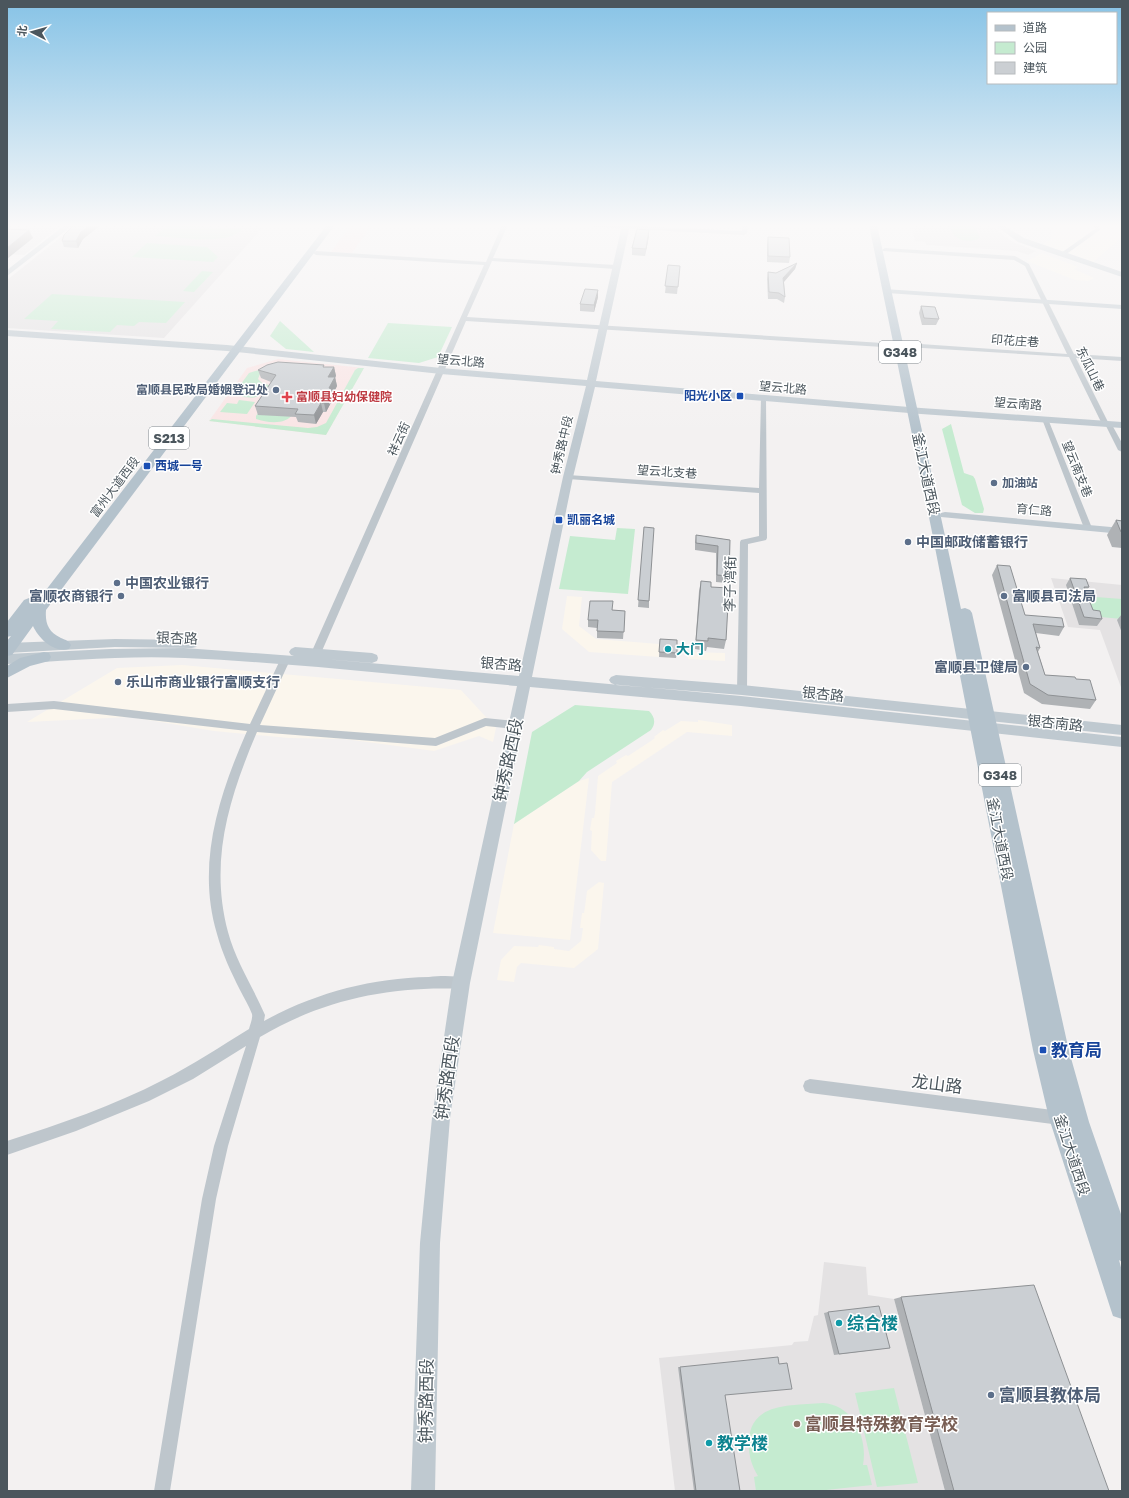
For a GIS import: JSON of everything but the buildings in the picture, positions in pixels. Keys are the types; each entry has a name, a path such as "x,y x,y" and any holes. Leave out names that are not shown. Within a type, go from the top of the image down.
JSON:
{"main road":[{"name":"富州大道西段","path":"7,652 35,600 232,349 272,295"},
{"name":"富州大道西段","path":"7,632 35,600 275,295"},
{"name":"釜江大道西段","path":"891,295 982,721 1059,1051 1078,1122 1122,1250"},
{"name":"釜江大道西段","path":"917,411 944,515 1042,1050 1060,1118 1122,1307"},
{"path":"7,620 35,600 43,634 51,640 64,645"},
{"path":"7,673 25,662 44,657"}],"street":[{"name":"祥云街","path":"314,658 475,295"},
{"name":"钟秀路中段","path":"525,677 568,477 591,384 610,295"},
{"path":"918,295 1122,310"},
{"name":"东瓜山巷","path":"1042,295 1107,424 1122,450"},
{"path":"1046,304 1122,307"},
{"name":"印花庄巷","path":"464,319 1122,359"},
{"name":"望云北路","path":"7,333 232,349 441,371 917,411"},
{"name":"李子湾街","path":"742,690 744,542 763,538 763,398"},
{"name":"望云南路","path":"917,411 1122,425"},
{"name":"望云南支巷","path":"1045,419 1088,528"},
{"name":"望云北支巷","path":"568,477 764,491"},
{"name":"育仁路","path":"944,515 1122,531"},
{"name":"银杏路","path":"7,652 64,645 150,642 525,677 741,701 982,721"},
{"name":"银杏路","path":"7,652 44,657 184,653 285,660 314,658"},
{"path":"162,1491 209,1199 221,1146 259,1015 238,975 222,931 214,890 214,853 220,816 231,780 285,660"},
{"name":"银杏路","path":"525,677 742,690 982,721"},
{"name":"钟秀路西段","path":"423,1491 430,1244 440,1118 460,983 525,677"},
{"path":"7,708 54,704 254,728 436,742 486,722 515,725"},
{"name":"银杏南路","path":"982,721 1122,730"},
{"name":"银杏南路","path":"982,721 1122,742"},
{"path":"7,1148 57,1133 109,1112 188,1074 282,1018 309,1007 348,993 389,984 431,982 460,983"},
{"name":"龙山路","path":"810,1086 1060,1118"}],"shaded area":[{"path":"7,295 203,295 164,338 7,328"},
{"name":"富顺县妇幼保健院","path":"278,359 364,368 326,435 209,421 247,368"},
{"path":"1051,578 1122,585 1122,690 1100,630 1068,627"},
{"path":"567,596 582,597 579,626 596,639 659,644 659,657 589,652 562,629"},
{"path":"688,652 725,653 725,661 688,659"},
{"path":"182,665 461,690 496,728 493,742 479,736 434,751 344,739 289,738 214,731 130,717 27,722 117,668"},
{"path":"698,720 732,725 732,736 687,732 612,782 606,861 601,861 591,850 592,831 590,830 592,818 594,818 595,813 598,776 617,763 616,761 626,755 628,756 651,741 663,730 665,731 681,721 698,722"},
{"path":"589,778 570,940 493,933 514,824 579,781"},
{"path":"599,882 604,883 598,949 574,968 521,963 517,967 514,982 497,980 501,960 514,946 538,947 539,945 569,951 581,941 583,928 580,928 587,891"},
{"name":"富顺县特殊教育学校","path":"824,1262 866,1267 868,1295 894,1299 945,1491 675,1491 659,1358 792,1345 794,1342 808,1341 814,1316 818,1315"}],"green space":[{"path":"51,295 185,302 166,323 139,322 134,326 117,325 110,332 51,329 58,321 24,319"},
{"path":"280,321 314,352 286,349 270,336"},
{"path":"388,323 452,327 438,357 419,363 368,358"},
{"path":"358,368 364,368 326,435 209,421 212,419 308,428 317,427 326,423 355,370"},
{"path":"262,369 258,379 262,383 269,385 267,390 263,391 257,397 252,398 243,397 242,396 244,393 235,392 249,373"},
{"path":"239,400 255,402 247,414 220,412 227,403 237,404"},
{"path":"260,410 293,414 286,420 276,422 266,421 256,419 256,416"},
{"path":"951,424 964,473 973,476 975,479 984,509 983,513 975,513 962,505 942,429"},
{"path":"617,528 635,529 628,594 559,589 570,536 615,540"},
{"path":"1083,596 1122,599 1122,619 1090,616"},
{"path":"575,705 649,711 654,718 654,725 651,730 587,772 579,781 514,824 532,732"},
{"path":"894,1388 918,1483 877,1487 855,1393"},
{"path":"823,1403 834,1405 843,1410 856,1424 863,1444 863,1465 867,1465 872,1485 817,1491 756,1491 754,1477 758,1476 750,1459 749,1440 752,1427 757,1418 776,1408"}],"place":[{"name":"富顺县民政局婚姻登记处","path":"276,390"},
{"name":"阳光小区","path":"740,396"},
{"name":"富顺县妇幼保健院","path":"287,397"},
{"name":"西城一号","path":"147,466"},
{"name":"加油站","path":"994,483"},
{"name":"凯丽名城","path":"559,520"},
{"name":"中国邮政储蓄银行","path":"908,542"},
{"name":"中国农业银行","path":"117,583"},
{"name":"富顺农商银行","path":"121,596"},
{"name":"富顺县司法局","path":"1004,596"},
{"name":"大门","path":"668,649"},
{"name":"富顺县卫健局","path":"1026,667"},
{"name":"乐山市商业银行富顺支行","path":"118,682"},
{"name":"教育局","path":"1043,1050"},
{"name":"综合楼","path":"839,1323"},
{"name":"富顺县教体局","path":"991,1395"},
{"name":"富顺县特殊教育学校","path":"797,1424"},
{"name":"教学楼","path":"709,1443"}]}
